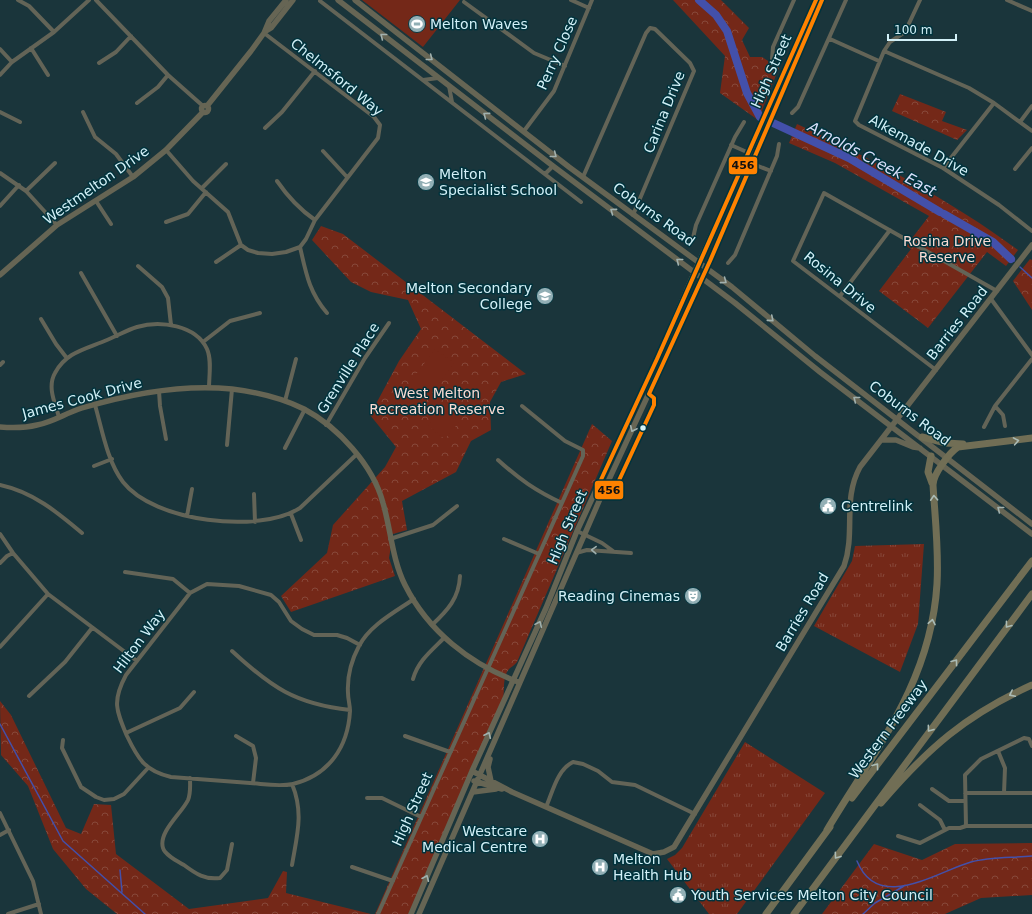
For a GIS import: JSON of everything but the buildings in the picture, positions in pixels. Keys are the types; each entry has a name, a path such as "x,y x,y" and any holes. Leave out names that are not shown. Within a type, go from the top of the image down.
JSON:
{"highway":[{"path":"922,437 946,443 975,445"},
{"path":"827,830 894,723 912,686 925,651 933,617 937,584 933,485 934,475 958,447 1010,442 1032,438"},
{"path":"931,456 928,472 929,480 933,485"},
{"name":"Western Freeway","path":"766,914 827,830 1032,561"},
{"path":"794,914 1032,594"},
{"path":"853,834 911,768 949,733 981,711 1032,685"}],"street":[{"path":"18,0 29,6 54,32"},
{"path":"0,75 12,62 54,32 89,0"},
{"path":"96,0 168,75 204,108"},
{"name":"Westmelton Drive","path":"0,275 58,225 133,177 166,150 204,108 265,32 269,22 286,0"},
{"name":"Westmelton Drive","path":"265,32 271,28 293,0"},
{"name":"Coburns Road","path":"338,0 517,139 745,311 818,371 921,448 1031,534"},
{"name":"Coburns Road","path":"355,0 583,177 699,262 896,420 922,437 1032,524"},
{"path":"571,0 589,8"},
{"name":"Perry Close","path":"524,131 550,97 565,66 592,0"},
{"name":"High Street","path":"772,59 773,47 794,0"},
{"name":"High Street","path":"411,914 468,779 546,608 577,530 635,408 699,262 746,161 766,122 816,0"},
{"name":"High Street","path":"769,115 822,0"},
{"path":"792,112 798,107 830,39 846,0"},
{"path":"830,39 879,60 890,42 904,32 920,0"},
{"path":"1007,0 1032,11"},
{"path":"320,1 581,202"},
{"path":"464,2 534,53 565,66"},
{"name":"Carina Drive","path":"583,177 646,33 650,28 654,29 690,64 694,71 633,215"},
{"name":"Chelmsford Way","path":"265,32 374,117 380,125 378,138 315,220 306,239 300,247"},
{"path":"98,63 116,52 130,36"},
{"path":"403,51 409,42"},
{"path":"31,48 48,75"},
{"path":"0,49 12,62"},
{"path":"884,51 969,88 994,103 1032,131"},
{"name":"Alkemade Drive","path":"879,60 855,121 943,168 999,205 1032,231"},
{"path":"266,128 282,112 314,71"},
{"path":"136,103 158,86 168,75"},
{"path":"422,80 438,78"},
{"path":"449,86 452,102"},
{"path":"943,168 994,103"},
{"path":"1020,122 1032,106"},
{"path":"0,112 20,122"},
{"path":"83,112 95,137 116,154 133,177"},
{"name":"High Street","path":"693,238 696,225 731,144 744,122"},
{"name":"High Street","path":"418,914 492,749 584,534 702,279 753,164 766,122"},
{"path":"517,139 524,131"},
{"path":"731,144 756,156"},
{"path":"728,263 735,255 771,171 779,152 779,144"},
{"path":"1014,169 1032,148"},
{"path":"166,150 193,181 228,212 241,244 248,250 258,253 272,254 286,252 300,247 309,284 316,300 327,313"},
{"path":"323,151 347,177"},
{"path":"746,161 771,171"},
{"path":"26,191 55,163"},
{"path":"202,188 226,164"},
{"path":"545,174 553,166"},
{"path":"0,173 19,184 58,225"},
{"path":"277,181 288,198 301,211 315,220"},
{"path":"0,206 19,184"},
{"path":"166,222 188,214 206,192"},
{"name":"Rosina Drive","path":"936,370 793,261 824,193 998,291"},
{"path":"96,201 111,224"},
{"path":"840,296 890,230"},
{"path":"216,262 241,244"},
{"name":"Barries Road","path":"472,771 512,792 653,854 664,852 674,847 844,566 849,552 849,504 852,485 860,467 998,291 1032,245"},
{"path":"138,266 162,287 168,298 171,325"},
{"path":"81,273 117,336"},
{"path":"991,299 1032,355"},
{"path":"202,342 230,321 260,313"},
{"path":"41,319 56,344 66,357"},
{"path":"59,417 50,389 54,374 66,357 137,327 155,323 171,325 187,330 202,342 208,350 210,360 209,388"},
{"name":"Grenville Place","path":"326,424 389,323"},
{"path":"984,427 995,406 1032,359"},
{"path":"285,401 296,360"},
{"path":"818,371 826,364"},
{"name":"James Cook Drive","path":"0,428 37,425 94,405 159,391 209,388 232,389 264,395 305,409 340,434 357,454 370,473 383,500 390,539 404,584 432,625 444,638 465,655 487,668 520,683"},
{"path":"227,445 232,389"},
{"path":"159,391 166,439"},
{"path":"94,405 112,459 123,481 134,494 158,507 186,516 255,522 291,514 300,508 357,454"},
{"name":"High Street","path":"378,914 583,456 583,450 565,441 522,406"},
{"path":"995,406 1003,415 1005,426"},
{"path":"285,448 305,409"},
{"path":"881,440 896,440 913,447 921,448"},
{"path":"94,466 112,459"},
{"path":"498,460 538,492 562,503"},
{"path":"0,485 14,488 45,503 82,533"},
{"path":"186,516 192,489"},
{"path":"254,494 255,522"},
{"path":"390,539 433,525 457,506"},
{"path":"291,514 301,540"},
{"path":"577,530 602,543 613,551"},
{"path":"0,534 12,553 48,594 137,661"},
{"path":"504,539 539,554"},
{"path":"576,554 587,550 632,553"},
{"path":"0,563 6,556 12,553"},
{"path":"125,572 173,580 190,592"},
{"path":"432,625 447,611 455,599 459,589 460,576"},
{"name":"Hilton Way","path":"360,645 348,638 337,635 314,635 302,629 291,621 279,602 272,595 239,586 207,584 190,592 126,675 120,686 117,701 117,714 136,756 148,768 158,774 171,777 274,785 292,784 312,776 327,766 337,755 345,737 350,710 348,677 360,645 371,630 384,619 414,599"},
{"path":"0,647 48,594"},
{"path":"29,696 64,662 92,628"},
{"path":"413,679 416,668 444,638"},
{"path":"232,651 267,682 283,691 317,705 350,710"},
{"path":"126,733 180,708 194,692"},
{"path":"236,736 253,746 256,758 252,783"},
{"path":"405,736 450,752"},
{"path":"966,826 964,793 965,775 981,759 1024,738 1030,740 1032,746"},
{"path":"64,740 62,748 81,787 96,797 104,800 114,799 124,794 148,768"},
{"path":"491,781 488,767 492,749"},
{"path":"998,751 1005,768 1004,793"},
{"path":"546,807 560,774 564,768 573,762 583,764 598,771 612,782 635,785 695,814"},
{"path":"190,778 188,799 165,833 162,839 163,848 168,854 199,876 209,879 220,878 227,870 232,844"},
{"name":"Barries Road","path":"468,779 477,783 512,792"},
{"path":"292,784 297,797 300,815 292,865"},
{"path":"932,788 950,801 965,801"},
{"name":"Barries Road","path":"473,792 502,789"},
{"path":"964,793 1032,793"},
{"path":"367,798 382,798 421,817"},
{"path":"920,805 940,820 945,830"},
{"path":"0,813 33,881 41,914"},
{"path":"898,836 920,843 945,830 966,826 1032,826"},
{"path":"0,835 9,830"},
{"path":"352,867 393,881"},
{"path":"8,914 39,904"}],"green space":[{"name":"Melton Waves","path":"362,0 460,0 423,47"},
{"path":"673,0 721,0 749,28 742,40 750,57 762,57 779,68 758,120 720,93 725,56"},
{"path":"900,94 946,112 942,121 967,130 957,140 892,111"},
{"name":"Rosina Drive Reserve","path":"797,124 910,181 966,214 1018,250 1006,266 987,252 928,328 879,291 911,249 906,246 929,216 835,163 789,143"},
{"name":"West Melton Recreation Reserve","path":"321,226 343,234 526,374 501,382 490,402 491,430 471,441 456,472 402,501 407,530 393,534 389,558 395,576 291,612 281,596 327,553 333,525 385,467 396,447 370,415 399,361 421,329 408,300 371,292 351,282 312,240"},
{"path":"1030,259 1032,260 1032,310 1013,281"},
{"path":"435,349 454,363 414,417 395,403"},
{"path":"441,408 459,422 445,439 428,426"},
{"path":"592,424 612,441 517,662 509,669 505,676 503,699 409,914 375,914"},
{"path":"924,544 918,624 900,672 814,626 852,561 855,546"},
{"path":"0,701 11,715 66,828 81,834 94,804 111,805 116,854 189,909 268,898 283,871 287,872 286,893 371,914 117,914 86,889 53,849 28,786 1,755"},
{"path":"745,742 825,793 737,914 709,914 667,859 675,855 682,848"},
{"path":"1032,843 1032,895 981,898 945,914 822,914 874,844 922,860 955,844"}],"waterway":[{"name":"Arnolds Creek East","path":"699,0 716,15 727,31 747,93 760,117 849,158 940,212"},
{"name":"Arnolds Creek East","path":"944,214 993,242 1011,259"},
{"name":"Arnolds Creek East","path":"1020,267 1032,278"},
{"path":"0,724 63,841 145,914"},
{"path":"857,861 866,876 879,884 893,887 909,885 925,880 978,860 1032,856"},
{"path":"120,870 122,892"},
{"path":"863,914 875,903 904,886"}],"transit line":[{"name":"456","path":"816,0 657,359 599,484 609,490 615,489 654,405 654,398 649,394 710,261 822,0"}],"place":[{"name":"Melton Waves","path":"417,24"},
{"name":"Melton Specialist School","path":"426,182"},
{"name":"Melton Secondary College","path":"545,296"},
{"name":"Centrelink","path":"828,506"},
{"name":"Reading Cinemas","path":"693,596"},
{"name":"Westcare Medical Centre","path":"540,839"},
{"name":"Melton Health Hub","path":"600,867"},
{"name":"Youth Services Melton City Council","path":"678,895"}]}
